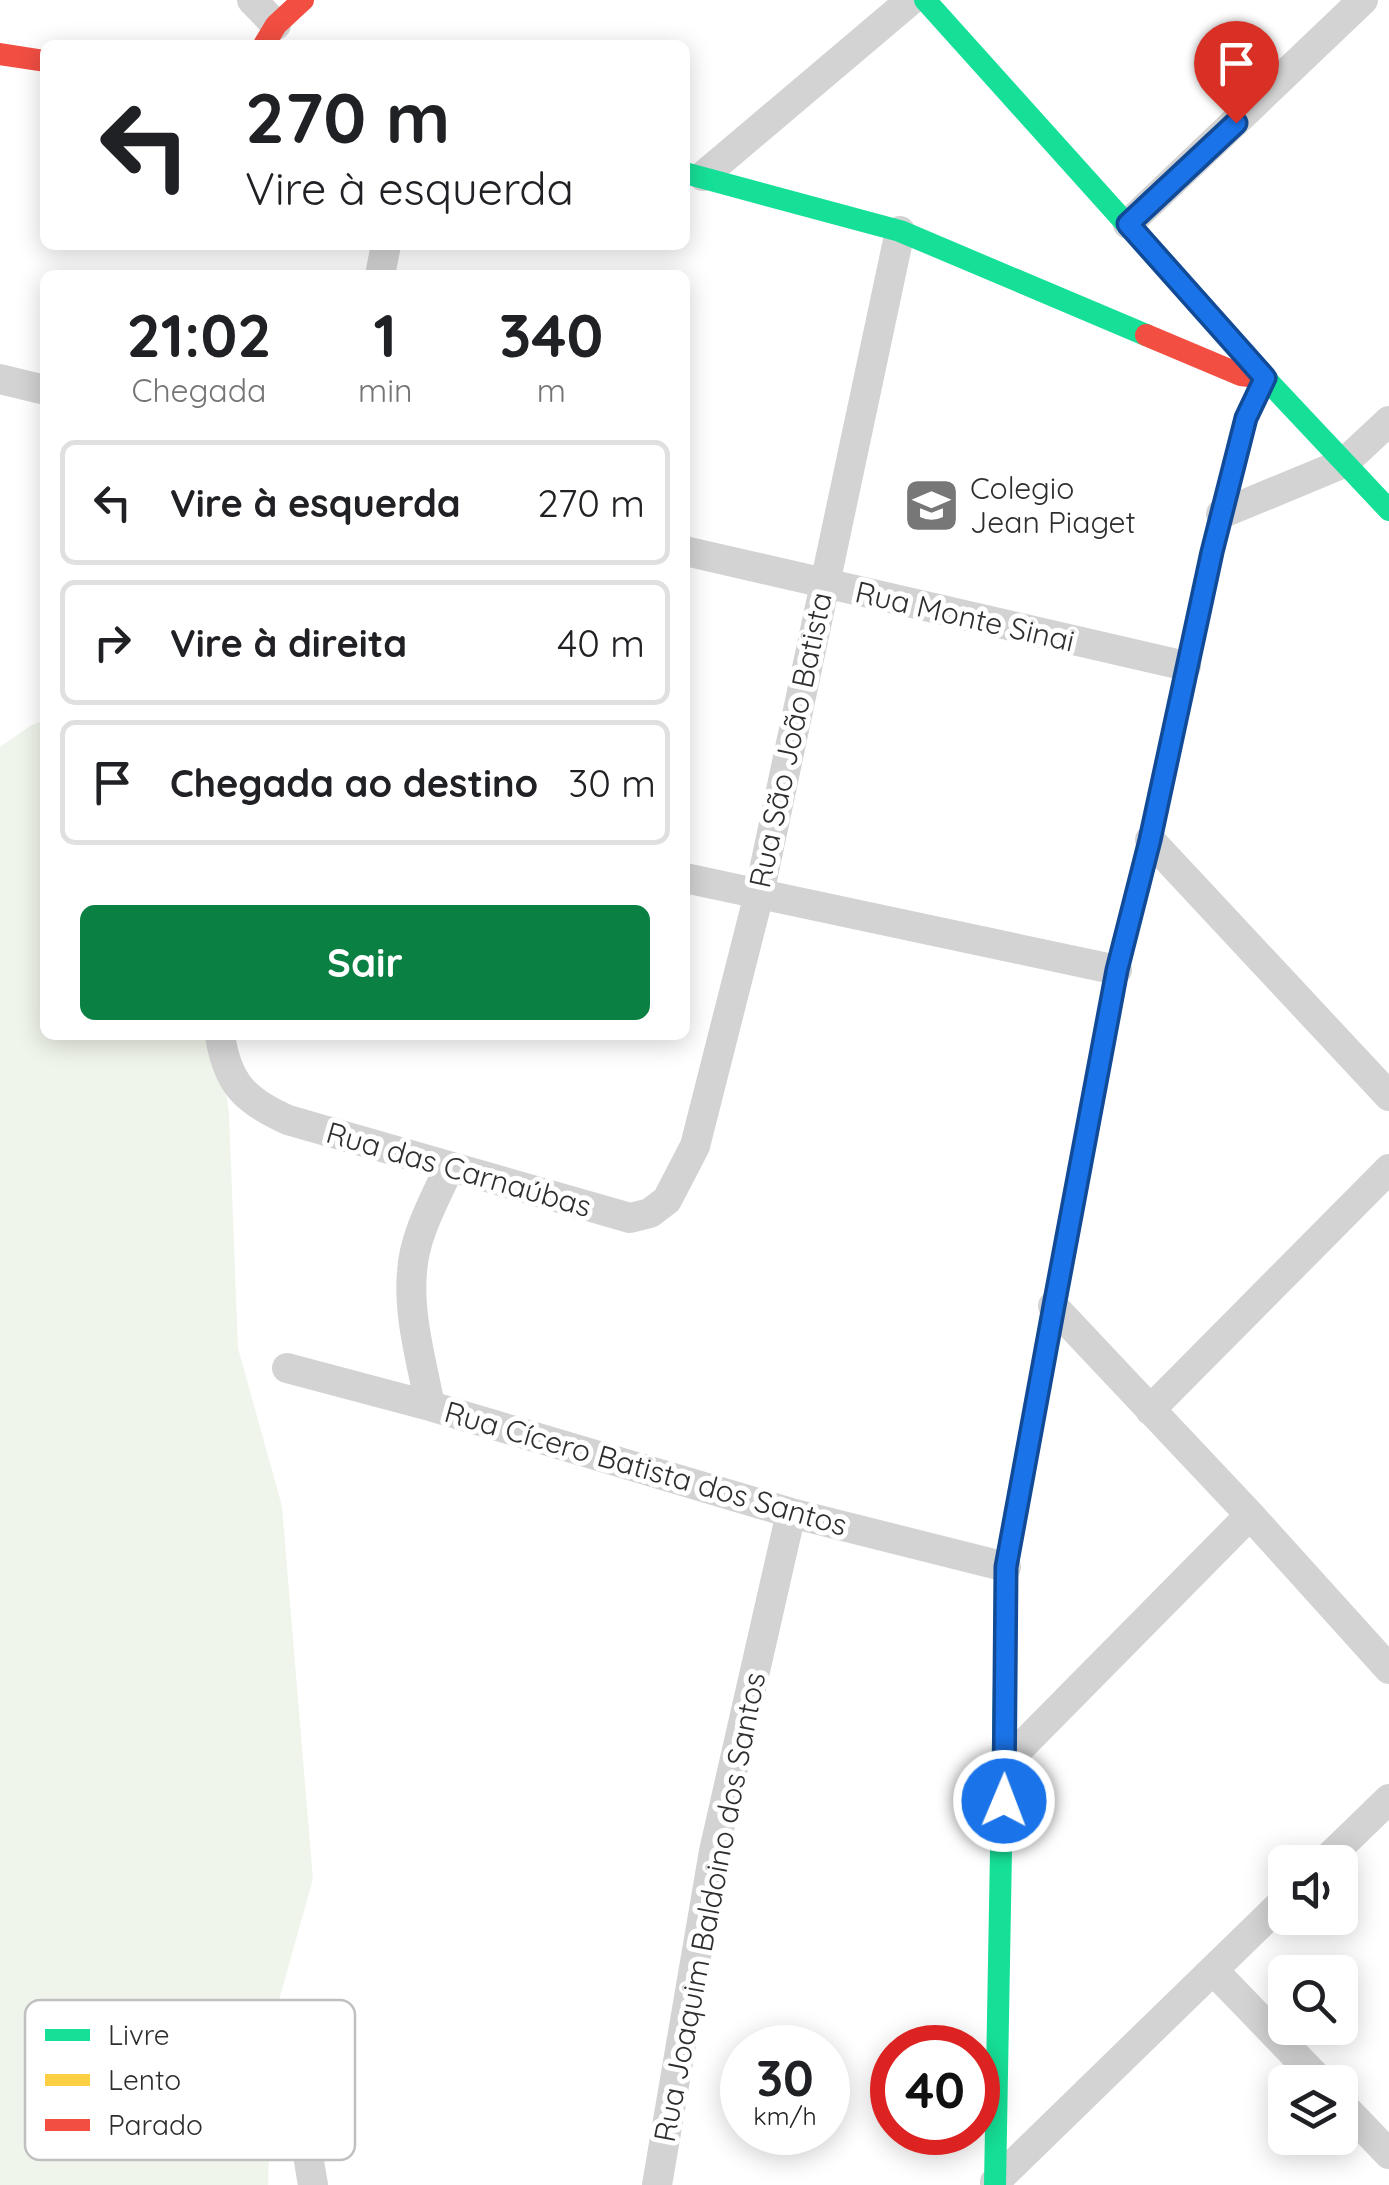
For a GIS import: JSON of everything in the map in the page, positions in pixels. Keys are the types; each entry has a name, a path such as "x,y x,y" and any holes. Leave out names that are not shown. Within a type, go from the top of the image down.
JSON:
{"street":[{"path":"252,0 270,35 303,0"},
{"path":"694,174 911,0"},
{"path":"925,0 1389,510"},
{"path":"1128,224 1362,0"},
{"path":"0,54 40,59"},
{"path":"694,174 900,231 1241,375 1265,378"},
{"name":"Rua São João Batista","path":"630,1218 650,1214 666,1200 695,1146 759,894 900,231"},
{"path":"996,2184 1006,1567 1117,970 1150,840 1221,514 1246,418 1265,378"},
{"path":"0,379 40,389"},
{"path":"1221,514 1344,463 1389,421"},
{"name":"Rua Monte Sinai","path":"690,552 1186,666"},
{"path":"1150,840 1389,1096"},
{"path":"690,879 1117,970"},
{"name":"Rua das Carnaúbas","path":"221,1040 226,1065 244,1094 288,1120 630,1218"},
{"path":"430,1406 413,1311 412,1272 430,1211 449,1168"},
{"path":"1150,1410 1389,1169"},
{"path":"1054,1306 1389,1669"},
{"name":"Rua Cícero Batista dos Santos","path":"287,1368 430,1406 791,1513 1006,1567"},
{"name":"Rua Joaquim Baldoino dos Santos","path":"657,2185 714,1850 791,1513"},
{"path":"1005,1763 1250,1515"},
{"path":"1342,1845 1389,1799"},
{"path":"996,2184 1268,1917"},
{"path":"1213,1970 1305,2065"},
{"path":"1358,2121 1389,2154"},
{"path":"309,2160 313,2185"}],"shaded area":[{"path":"40,722 40,1040 219,1040 229,1113 238,1348 282,1506 313,1879 279,2000 25,2000 25,2160 269,2160 268,2185 0,2185 0,747"}],"traffic: fast":[{"path":"925,0 1389,510"},
{"path":"690,174 900,231 1146,335"},
{"path":"1062,1264 1117,970 1150,840 1221,514 1246,418 1265,378"},
{"path":"995,2185 1004,1683"}],"traffic: slow":[{"path":"1004,1683 1006,1567 1062,1264"}],"traffic: jam":[{"path":"267,40 276,25 303,0"},
{"path":"0,54 40,60"},
{"path":"1146,335 1241,375 1265,378"}],"place":[{"name":"Colegio Jean Piaget","path":"931,505"}],"route":[{"path":"1004,1801 1006,1567 1117,970 1150,840 1221,514 1246,418 1265,378 1128,224 1236,123"}]}
